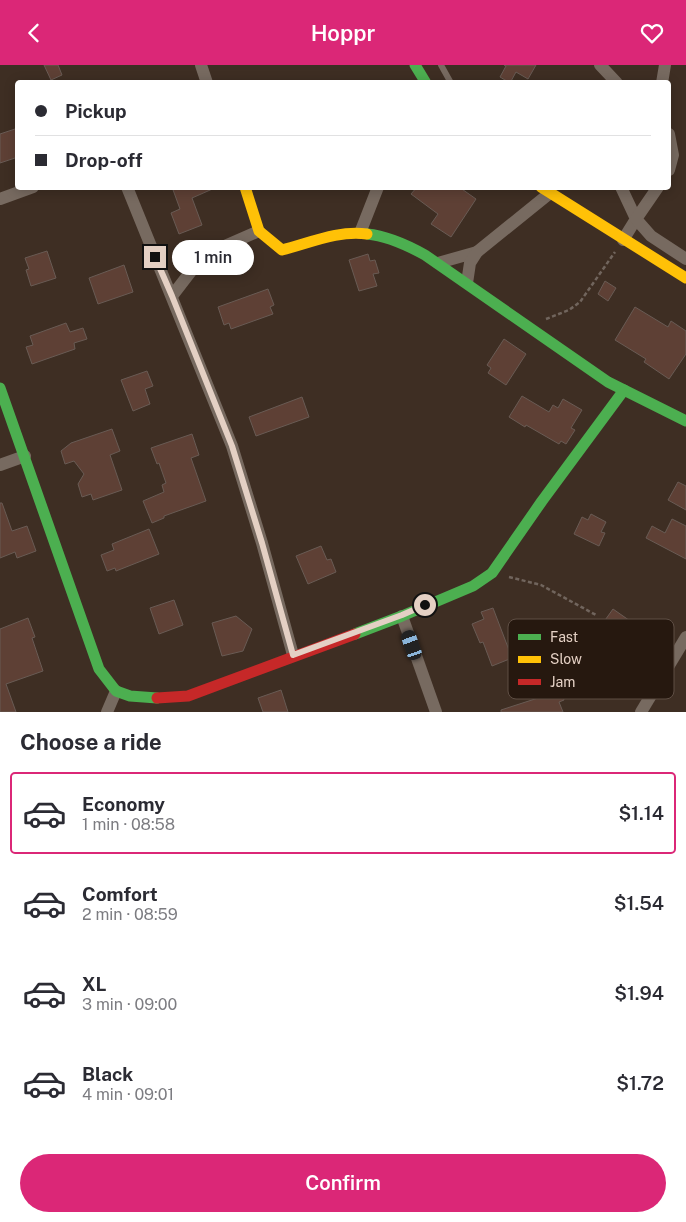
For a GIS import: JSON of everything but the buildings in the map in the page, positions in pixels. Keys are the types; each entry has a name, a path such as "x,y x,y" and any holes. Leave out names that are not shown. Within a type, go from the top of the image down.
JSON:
{"street":[{"path":"201,65 206,80"},
{"path":"415,65 424,80"},
{"path":"600,65 614,80"},
{"path":"662,80 665,65"},
{"path":"0,199 25,190"},
{"path":"128,190 232,446 262,543 293,655"},
{"path":"246,190 259,231 282,250 333,236 360,233 385,236 415,248 608,382 686,421"},
{"path":"360,233 377,190"},
{"path":"622,190 636,219 651,236 686,259"},
{"path":"624,240 656,190"},
{"path":"466,283 470,263 477,252 550,192 686,278"},
{"path":"172,296 192,270 227,245 259,231"},
{"path":"438,263 477,252"},
{"path":"0,387 99,669 116,691 155,698 188,695 402,615 473,586 492,573 542,501 624,390"},
{"path":"0,465 25,456"},
{"path":"402,615 436,712"},
{"path":"674,657 686,637"},
{"path":"107,712 116,691"},
{"path":"641,712 649,699"}],"lane":[{"path":"441,65 449,80"}],"path":[{"path":"529,327 569,310 580,302 624,240"},
{"path":"492,573 541,585 596,615"}],"traffic: fast":[{"path":"415,65 424,80"},
{"path":"367,234 397,241 425,255 608,382 686,421"},
{"path":"0,388 99,669 116,691 130,696 157,698"},
{"path":"355,634 473,586 492,573 542,501 624,390"}],"traffic: slow":[{"path":"246,190 259,231 282,250 335,235 367,234"},
{"path":"546,190 686,278"}],"traffic: jam":[{"path":"157,698 188,696 355,634"}],"route":[{"path":"155,257 232,446 262,543 293,655 425,605"}]}
